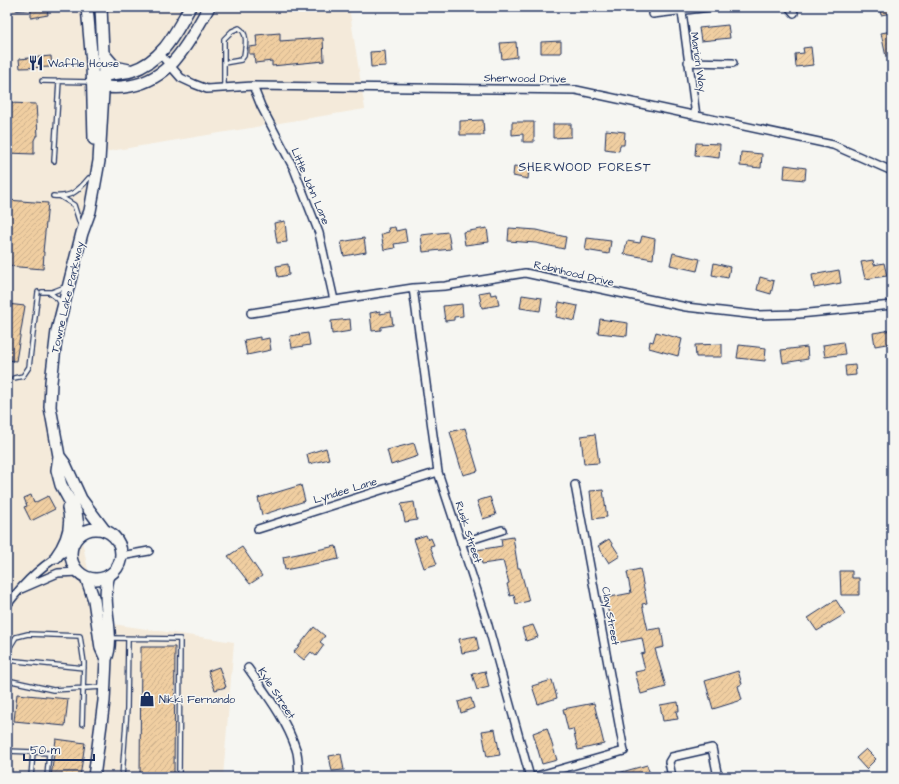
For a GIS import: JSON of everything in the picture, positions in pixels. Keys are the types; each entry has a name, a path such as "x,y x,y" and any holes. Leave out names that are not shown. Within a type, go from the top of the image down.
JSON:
{"main road":[{"name":"Towne Lake Parkway","path":"82,233 94,137 93,82 87,7"},
{"name":"Towne Lake Parkway","path":"74,544 78,526 76,512 61,485 57,470 59,456 50,401 53,358 63,307 82,233 90,211 99,161 104,87 100,7"},
{"path":"93,82 104,75 134,70 147,64 160,54 172,38 190,7"},
{"path":"93,82 104,87 126,86 147,81 171,66 186,47 209,7"},
{"path":"103,53 115,67 134,70"},
{"name":"Towne Lake Parkway","path":"59,456 65,464 81,499 105,531"},
{"path":"56,557 67,537 70,518 61,485"},
{"path":"89,530 105,531 117,541 121,556 115,570 109,575 94,579 83,574 74,565 72,557 74,544 82,534 89,530"},
{"path":"83,574 94,600 101,648 106,659"},
{"path":"94,777 106,659 110,650 105,601 106,586 109,575"}],"street":[{"path":"653,14 682,12 710,7"},
{"path":"789,7 794,13"},
{"name":"Marion Way","path":"682,12 696,116"},
{"name":"Sherwood Drive","path":"160,54 181,78 207,89 253,86 576,90 833,145 892,171"},
{"path":"688,62 733,63"},
{"name":"Little John Lane","path":"253,86 261,106 294,169 319,233 334,300"},
{"name":"Robinhood Drive","path":"251,313 413,288 446,286 525,273 686,307 756,315 799,314 892,305"},
{"name":"Rusk Street","path":"413,288 438,472 486,618 531,777"},
{"name":"Lyndee Lane","path":"258,529 438,472"},
{"name":"Clay Street","path":"531,777 624,751 576,485"},
{"path":"461,543 502,530"},
{"path":"20,590 29,577 74,544"},
{"path":"121,556 150,551"},
{"path":"7,605 10,597 20,590 58,573 83,574"},
{"name":"Kyle Street","path":"248,668 280,714 297,750 299,777"},
{"path":"672,777 669,762 672,757 712,748 718,777"}],"lane":[{"path":"18,8 28,7"},
{"path":"224,63 241,60 244,56 246,36 239,28 232,30 224,39 222,55 224,63 224,88"},
{"path":"42,81 93,82"},
{"path":"54,161 59,81"},
{"path":"53,196 61,197 73,194 90,178"},
{"path":"61,197 74,205 79,216 82,233"},
{"path":"14,378 23,376 29,367 40,292 49,293 62,289 69,284"},
{"path":"49,293 58,299 63,307"},
{"path":"82,724 84,668 80,636 28,634 16,637 8,650 7,660 84,668"},
{"path":"109,638 180,639 179,777"},
{"path":"122,777 127,709 128,639"},
{"path":"7,680 53,690 83,687 104,687"},
{"path":"7,751 49,753 47,777"},
{"path":"31,777 33,752"}],"shaded area":[{"path":"7,7 349,7 365,109 98,153 52,397 99,622 234,642 223,777 7,777"}],"building":[{"path":"31,7 47,7 48,15 31,18"},
{"path":"879,7 892,7 892,13 881,15"},
{"path":"728,25 730,38 701,41 699,28"},
{"path":"892,31 892,55 886,57 881,33"},
{"path":"280,33 280,41 323,38 324,61 272,66 272,61 255,63 254,54 249,54 249,47 257,46 256,35"},
{"path":"561,41 561,53 541,53 541,42"},
{"path":"516,42 517,57 502,59 500,43"},
{"path":"811,47 813,65 796,67 795,54 804,53 803,48"},
{"path":"385,51 386,66 371,67 370,52"},
{"name":"Waffle House","path":"51,56 52,67 20,68 19,59"},
{"path":"9,103 36,104 38,136 36,136 34,140 34,154 7,153 7,116 9,116"},
{"path":"483,120 484,135 460,135 460,121"},
{"path":"512,122 534,122 534,142 523,142 523,134 512,135"},
{"path":"553,124 571,124 571,137 553,138"},
{"path":"606,130 625,132 624,145 620,145 619,151 605,149"},
{"path":"696,143 720,144 719,158 695,155"},
{"path":"741,152 762,154 761,168 740,166"},
{"path":"785,165 806,168 805,180 784,178"},
{"path":"514,166 529,168 528,179 513,176"},
{"path":"7,200 48,203 43,252 43,269 7,266"},
{"path":"285,221 287,242 277,243 274,223"},
{"path":"395,227 396,231 405,229 407,242 394,244 395,248 384,250 381,234 389,232 388,228"},
{"path":"487,228 489,242 465,245 463,232"},
{"path":"509,228 537,230 566,237 564,249 536,243 508,241"},
{"path":"448,232 451,249 423,252 421,235"},
{"path":"642,236 655,239 653,259 624,254 627,241 640,243"},
{"path":"364,238 366,252 344,256 341,242"},
{"path":"587,238 611,241 609,254 585,250"},
{"path":"673,253 700,259 697,271 670,265"},
{"path":"873,260 874,265 884,263 887,276 865,279 861,262"},
{"path":"714,263 730,267 728,278 712,275"},
{"path":"288,264 289,275 278,277 276,266"},
{"path":"839,270 841,283 814,288 812,275"},
{"path":"760,277 774,281 771,294 757,290"},
{"path":"490,291 491,295 497,294 499,305 482,308 479,293"},
{"path":"522,295 542,298 540,311 520,308"},
{"path":"559,302 578,306 575,321 556,317"},
{"path":"7,304 25,306 16,361 7,360"},
{"path":"462,304 463,316 454,317 454,320 445,321 443,306"},
{"path":"380,311 380,314 391,312 393,325 381,327 381,330 372,331 370,313"},
{"path":"350,319 351,331 332,334 331,321"},
{"path":"600,319 628,323 627,336 598,333"},
{"path":"892,330 892,343 875,346 873,333"},
{"path":"656,332 682,339 678,356 649,348 650,341 653,342"},
{"path":"308,333 310,345 292,348 290,336"},
{"path":"260,337 260,340 269,338 271,350 247,355 244,340"},
{"path":"843,342 845,354 825,357 823,345"},
{"path":"722,344 722,357 696,357 695,345"},
{"path":"739,345 766,348 765,361 737,358"},
{"path":"807,347 808,359 783,363 781,350"},
{"path":"855,365 856,375 846,376 845,366"},
{"path":"465,428 478,471 463,475 450,432"},
{"path":"595,434 599,463 584,464 581,436"},
{"path":"414,443 418,456 391,465 387,450"},
{"path":"326,448 329,459 309,464 307,454"},
{"path":"301,485 305,501 262,515 258,498"},
{"path":"603,490 607,517 593,519 590,491"},
{"path":"31,495 34,503 48,496 55,509 31,521 24,507 27,506 24,498"},
{"path":"490,497 496,515 483,519 477,501"},
{"path":"414,502 417,520 405,522 401,504"},
{"path":"426,535 428,540 431,538 434,545 430,546 437,564 424,568 414,539"},
{"path":"513,537 518,568 520,568 529,601 516,604 514,595 510,596 507,584 509,583 503,561 482,564 481,559 478,559 477,550 502,546 501,539"},
{"path":"609,539 620,556 609,563 598,546"},
{"path":"336,546 339,559 285,570 283,557"},
{"path":"242,547 262,576 250,584 228,556"},
{"path":"640,569 647,603 642,604 648,630 661,628 664,647 655,649 666,687 641,694 635,672 645,670 641,654 645,653 642,638 616,643 605,598 631,593 627,572"},
{"path":"840,571 852,571 852,578 859,578 859,595 841,595"},
{"path":"836,600 845,614 817,631 808,618"},
{"path":"533,625 538,637 526,641 522,628"},
{"path":"314,627 325,636 320,642 324,645 316,656 311,652 304,660 294,652"},
{"path":"476,636 479,650 462,653 459,639"},
{"path":"141,647 175,647 174,777 140,777"},
{"path":"219,667 226,687 215,690 208,671"},
{"path":"485,671 489,687 477,690 472,674"},
{"path":"738,671 742,684 738,686 742,700 713,709 705,681"},
{"path":"552,680 557,698 538,704 532,686"},
{"path":"17,694 68,699 65,726 14,721"},
{"path":"471,698 474,708 461,713 458,702"},
{"path":"678,702 679,711 676,711 678,719 663,721 660,705"},
{"path":"594,703 604,744 578,750 573,729 568,730 563,709"},
{"path":"547,728 557,760 542,764 533,733"},
{"path":"495,729 500,755 487,757 482,731"},
{"path":"56,739 85,743 80,777 51,777"},
{"path":"866,749 876,759 866,769 856,758"},
{"path":"341,754 344,770 332,771 329,756"},
{"path":"647,765 651,777 611,777 611,775"}],"place":[{"name":"Waffle House","path":"36,63"},
{"name":"Nikki Fernando","path":"147,699"}],"district":[{"name":"SHERWOOD FOREST","path":"585,167"}]}
